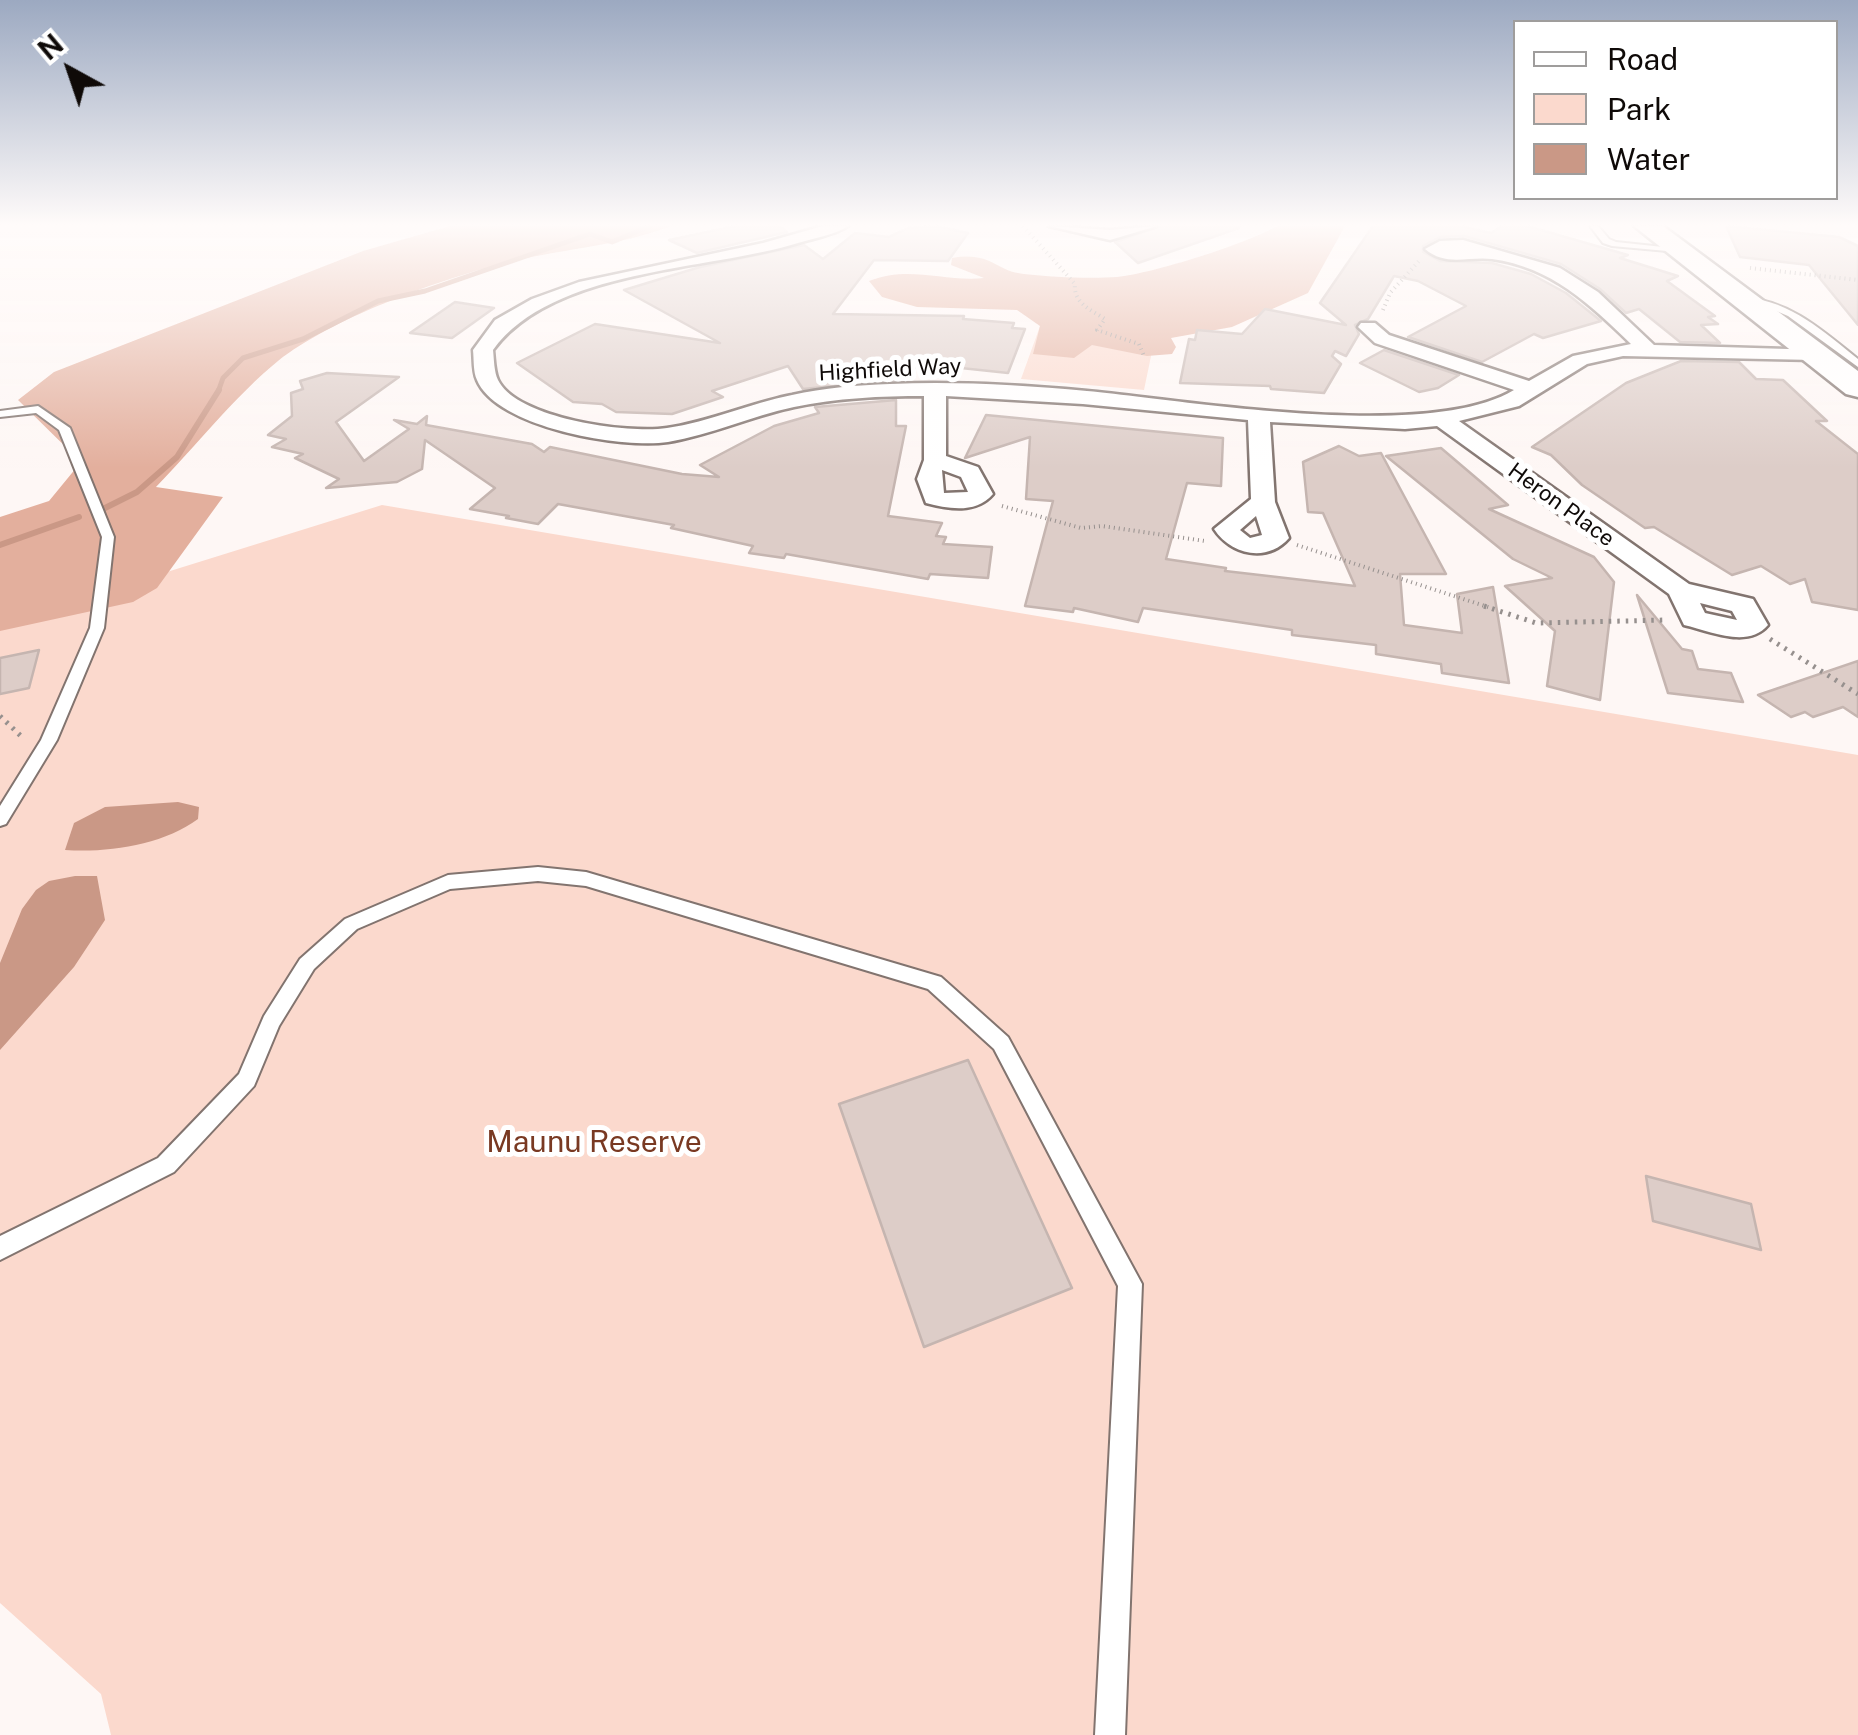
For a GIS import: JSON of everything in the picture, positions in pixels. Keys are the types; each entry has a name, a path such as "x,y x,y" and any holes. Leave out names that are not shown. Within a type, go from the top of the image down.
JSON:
{"main road":[{"path":"1754,307 1858,387"}],"street":[{"name":"Highfield Way","path":"534,307 509,321 486,348 482,362 494,391 555,421 625,436 660,438 815,397 934,390 1363,422 1442,419 1511,401 1580,360 1650,348 1680,352 1806,348"},
{"path":"1601,307 1650,348"},
{"path":"1368,327 1382,339 1534,390"},
{"path":"934,390 930,492 935,498 976,498 980,490 970,472 934,460"},
{"path":"1259,414 1263,502 1276,538 1256,546 1231,537 1227,529 1234,520 1263,502"},
{"name":"Heron Place","path":"1442,419 1680,590 1744,605 1754,625 1751,630"},
{"name":"Heron Place","path":"1680,590 1694,619"},
{"path":"1694,619 1751,630"}],"lane":[{"path":"1779,307 1858,364"},
{"path":"0,414 38,409 64,428 108,538 97,628 49,740 0,820"},
{"path":"0,1248 166,1165 248,1080 270,1022 307,964 351,924 448,882 538,874 586,879 934,984 1002,1043 1130,1284 1110,1735"}],"path":[{"path":"1086,307 1104,318 1097,330 1140,344 1144,356"},
{"path":"1368,327 1384,307"},
{"path":"976,498 1081,528 1102,526 1210,541 1231,537"},
{"path":"1276,538 1536,623 1694,619"},
{"path":"1751,630 1858,694"}],"green space":[{"path":"1040,326 1155,337 1144,390 1021,379"},
{"name":"Maunu Reserve","path":"382,505 1858,755 1858,1735 111,1735 101,1694 0,1603 0,624"}],"shaded area":[{"path":"220,307 376,307 300,345 278,361 156,487 223,497 157,588 133,602 0,631 0,517 49,501 81,462 18,400 54,372"},
{"path":"917,307 1277,307 1232,327 1171,338 1176,347 1172,354 1147,356 1092,345 1074,358 1033,354 1040,326 1017,310"}],"water":[{"path":"178,802 199,807 198,819 168,835 117,848 65,850 74,823 105,807"},
{"path":"97,876 105,920 74,967 0,1050 0,963 22,909 36,890 49,881"}],"building":[{"path":"448,307 494,308 452,338 410,333"},
{"path":"655,307 838,307 833,314 964,316 963,319 1014,323 1012,328 1025,329 1008,373 942,366 896,367 896,380 803,389 788,366 712,391 723,397 672,414 616,412 602,404 573,402 517,363 595,324 720,343"},
{"path":"1325,307 1375,307 1368,319 1355,325 1359,334 1346,356 1335,351 1332,356 1341,364 1324,393 1270,386 1180,383 1189,339 1195,340 1197,330 1242,334 1265,309 1346,325"},
{"path":"1464,307 1583,307 1601,321 1543,338 1534,334 1482,362 1408,337"},
{"path":"1619,307 1703,307 1715,316 1708,317 1718,324 1701,325 1720,343 1680,342 1639,309 1626,313"},
{"path":"1843,307 1858,307 1858,325"},
{"path":"1384,350 1459,375 1438,388 1419,392 1360,363"},
{"path":"1681,361 1739,362 1756,379 1783,380 1827,421 1816,421 1858,454 1858,610 1812,602 1805,579 1790,584 1761,566 1732,575 1654,527 1645,528 1582,485 1551,455 1532,447 1626,383"},
{"path":"327,373 399,377 336,422 364,461 409,429 394,420 417,424 427,416 426,425 532,444 544,452 550,447 682,474 719,477 700,465 774,426 819,413 815,407 896,400 896,426 906,426 888,516 942,523 936,536 946,537 943,544 992,547 988,578 930,574 928,579 786,554 784,558 749,553 753,546 671,528 674,525 558,504 538,524 506,518 509,516 470,509 495,488 425,440 422,469 397,482 326,488 339,479 295,458 303,454 272,447 286,439 268,435 292,416 291,393 303,389 300,381"},
{"path":"986,415 1223,438 1221,486 1187,483 1166,559 1226,568 1225,571 1355,586 1323,513 1308,512 1303,462 1339,446 1359,456 1381,453 1446,574 1400,574 1404,625 1462,633 1457,594 1493,587 1509,683 1442,673 1441,664 1376,654 1376,645 1292,635 1292,630 1143,608 1138,622 1074,608 1073,612 1025,606 1053,501 1026,499 1030,437 965,458"},
{"path":"1441,448 1508,505 1489,509 1594,557 1614,582 1600,700 1547,686 1555,631 1505,586 1552,578 1513,559 1386,456"},
{"path":"1637,595 1682,649 1692,651 1698,669 1731,673 1743,702 1668,693"},
{"path":"39,650 29,688 0,694 0,658"},
{"path":"1858,661 1858,717 1843,707 1813,717 1805,712 1791,717 1758,695"},
{"path":"968,1060 1072,1288 924,1347 839,1104"},
{"path":"1646,1176 1751,1204 1761,1250 1653,1221"}],"waterway":[{"path":"218,391 223,378 243,358 303,339 366,307"},
{"path":"105,508 137,492 177,457 218,391"},
{"path":"0,545 79,517"}]}
